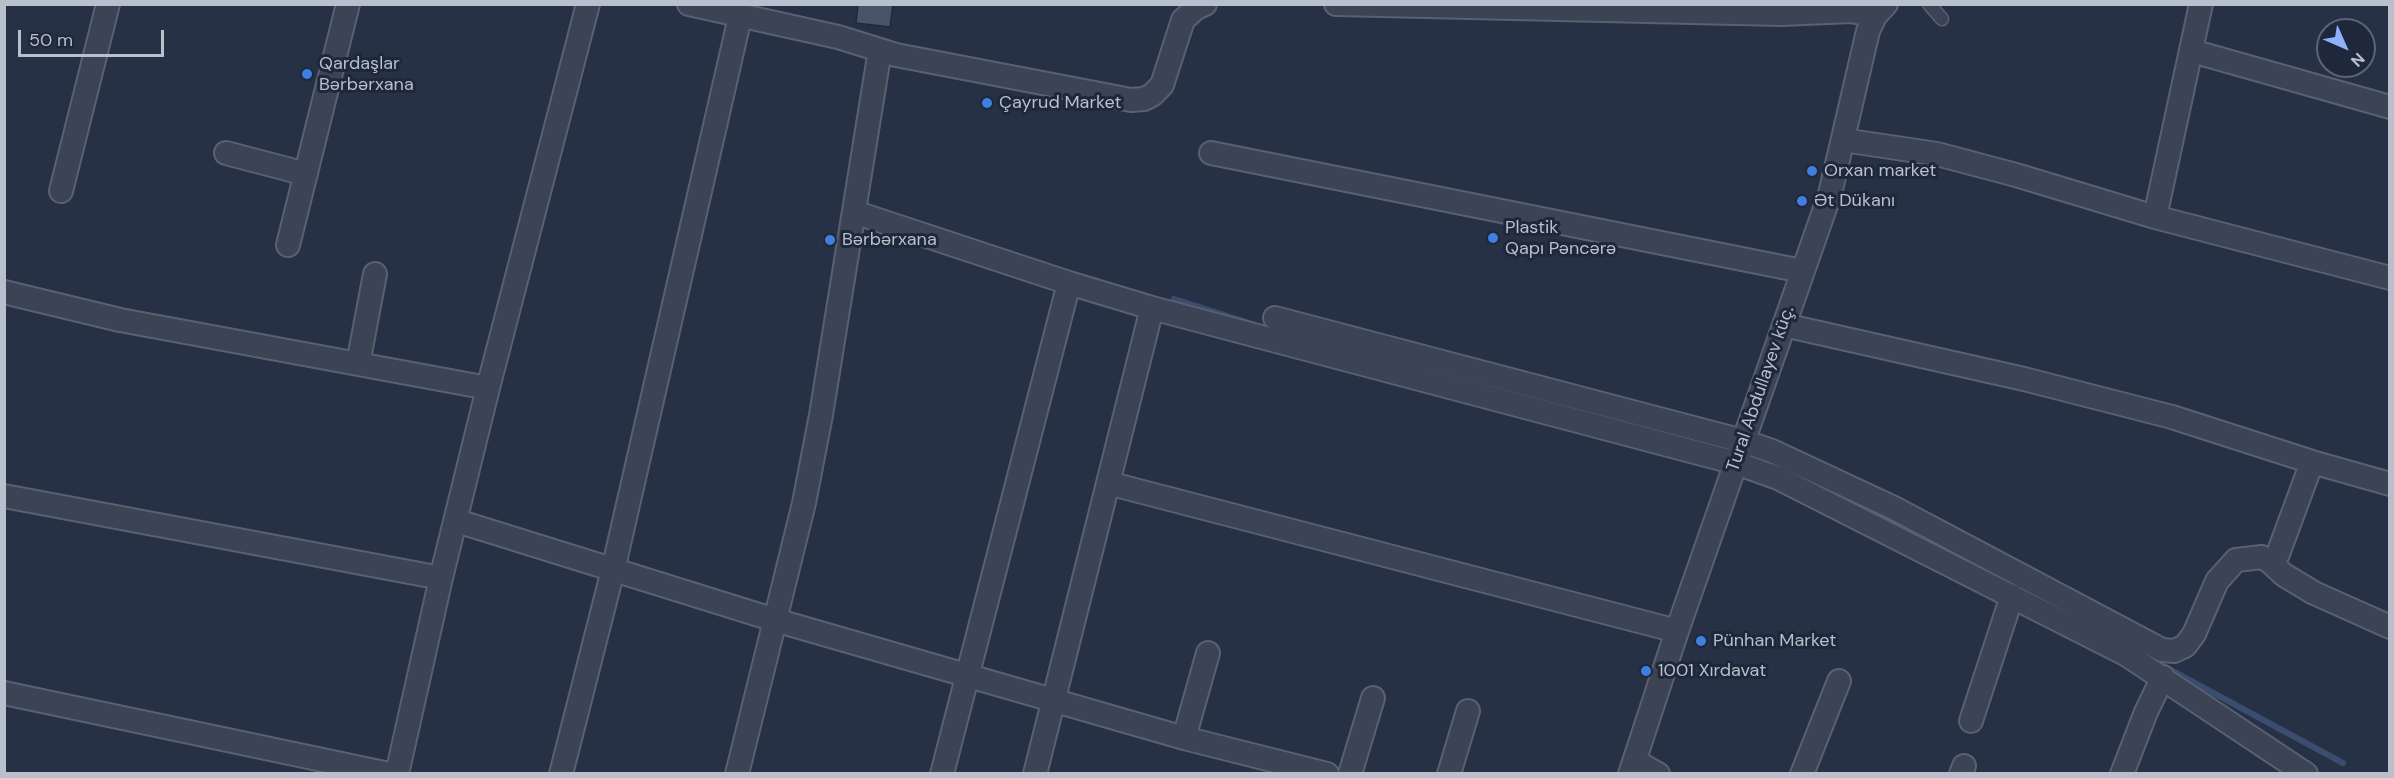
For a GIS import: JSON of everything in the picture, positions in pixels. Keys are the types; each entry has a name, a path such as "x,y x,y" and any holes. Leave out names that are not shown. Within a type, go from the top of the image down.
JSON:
{"street":[{"path":"61,191 108,4"},
{"path":"288,244 348,4"},
{"path":"397,774 441,578 457,521 488,388 588,4"},
{"path":"689,4 756,14 933,63 1131,100 1144,99 1162,86 1184,20 1196,8 1205,4"},
{"path":"1336,4 1781,14 1880,10"},
{"path":"2155,217 2201,4"},
{"name":"Tural Abdullayev küç.","path":"1633,767 1677,631 1830,195 1863,48 1868,31 1880,10"},
{"path":"561,774 756,14"},
{"path":"737,774 804,503 880,50"},
{"path":"2192,51 2390,107"},
{"path":"1843,140 1937,154 2155,217 2390,278"},
{"path":"225,153 306,174"},
{"path":"1211,153 1802,271"},
{"path":"854,212 1152,308 1736,463 1778,478 2127,655 2306,774"},
{"path":"358,364 375,274"},
{"path":"942,774 1069,283"},
{"path":"4,292 120,320 488,388"},
{"path":"1035,774 1152,308"},
{"path":"1275,318 1743,441 1793,459 1894,508 2162,651 2174,651 2185,646 2194,634 2217,581 2236,560 2262,557 2284,575 2314,593 2390,627"},
{"path":"1784,325 2024,379 2172,417 2312,462 2390,484"},
{"path":"2270,562 2278,554 2312,462"},
{"path":"1108,483 1677,631"},
{"path":"4,496 441,578"},
{"path":"457,521 775,620 1184,738 1327,774"},
{"path":"1971,721 2012,596"},
{"path":"1184,738 1208,653"},
{"path":"2122,774 2146,712 2163,677"},
{"path":"1802,774 1839,681"},
{"path":"4,693 389,774"},
{"path":"1350,774 1373,698"},
{"path":"1449,774 1468,711"},
{"path":"1633,767 1658,774"}],"lane":[{"path":"1929,4 1942,19"}],"building":[{"path":"858,4 893,4 890,27 856,23"}],"waterway":[{"path":"1174,299 1253,324"},
{"path":"1756,457 1777,466"},
{"path":"1835,493 2021,589"},
{"path":"2156,662 2343,763"}],"place":[{"name":"Qardaşlar Bərbərxana","path":"307,74"},
{"name":"Çayrud Market","path":"987,103"},
{"name":"Orxan market","path":"1812,171"},
{"name":"Ət Dükanı","path":"1802,201"},
{"name":"Plastik Qapı Pəncərə","path":"1493,238"},
{"name":"Bərbərxana","path":"830,240"},
{"name":"Pünhan Market","path":"1701,641"},
{"name":"1001 Xırdavat","path":"1646,671"}]}
